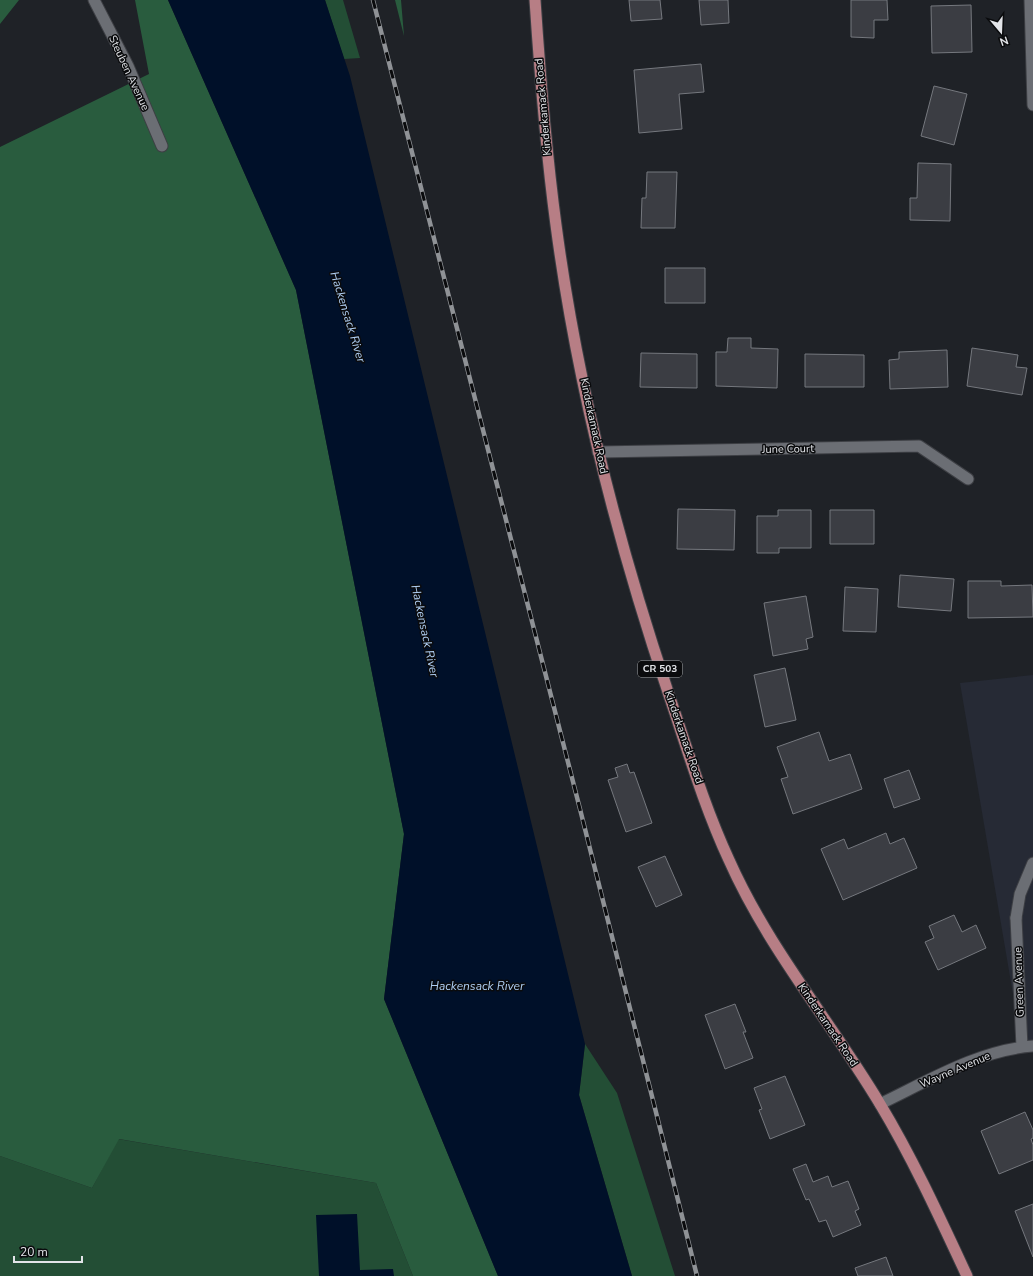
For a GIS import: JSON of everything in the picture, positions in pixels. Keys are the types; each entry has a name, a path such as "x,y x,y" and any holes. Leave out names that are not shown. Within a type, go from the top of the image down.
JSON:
{"main road":[{"name":"Kinderkamack Road","path":"534,0 546,148 556,229 572,323 598,452 653,647 704,796 728,859 771,939 880,1104 921,1177 967,1276"}],"street":[{"name":"Steuben Avenue","path":"94,0 128,66 162,146"},
{"path":"1030,0 1033,105"},
{"name":"June Court","path":"598,452 920,446 968,479"},
{"name":"Green Avenue","path":"1022,1047 1016,918 1020,894 1033,863"},
{"name":"Wayne Avenue","path":"880,1104 981,1057 1022,1047 1033,1046"}],"shaded area":[{"path":"1033,675 1033,1046 1022,1047 960,683"}],"green space":[{"path":"0,0 19,0 0,24"},
{"path":"135,0 168,0 296,290 404,834 384,999 498,1276 413,1276 376,1183 119,1139 92,1188 0,1156 0,147 149,74"},
{"path":"325,0 343,0 360,58 344,59"},
{"path":"395,0 401,0 404,36"},
{"path":"585,1044 617,1093 675,1276 632,1276 579,1095"},
{"path":"118,1139 376,1183 413,1276 0,1276 0,1156 92,1188"}],"water":[{"name":"Hackensack River","path":"168,0 325,0 350,76 585,1044 579,1095 632,1276 498,1276 384,999 404,834 296,290"},
{"path":"357,1214 360,1270 393,1269 394,1276 319,1276 316,1215"}],"building":[{"path":"629,0 660,0 662,19 631,21"},
{"path":"699,0 728,0 729,23 701,25"},
{"path":"851,0 887,0 888,20 874,20 874,38 851,37"},
{"path":"971,5 972,52 932,53 931,6"},
{"path":"701,64 704,92 679,94 682,129 639,133 634,70"},
{"path":"934,86 967,94 954,145 921,136"},
{"path":"918,163 951,164 950,221 910,220 910,198 917,198"},
{"path":"647,172 677,172 675,228 641,228 642,198 646,198"},
{"path":"665,268 705,268 705,303 665,303"},
{"path":"728,338 751,338 751,348 778,349 777,388 716,386 716,352 727,352"},
{"path":"972,348 1018,355 1016,367 1027,368 1022,395 967,386"},
{"path":"947,350 948,387 890,389 889,360 899,359 899,352"},
{"path":"641,353 697,354 697,388 640,387"},
{"path":"805,354 864,355 864,387 805,387"},
{"path":"678,509 735,510 734,550 677,549"},
{"path":"778,510 811,510 811,548 779,548 779,553 757,553 757,516 778,516"},
{"path":"830,510 874,510 874,544 830,544"},
{"path":"900,575 954,579 951,611 898,607"},
{"path":"968,581 1001,581 1001,586 1032,585 1033,617 968,618"},
{"path":"845,587 878,589 876,632 843,631"},
{"path":"806,596 813,637 806,639 808,649 773,656 764,603"},
{"path":"785,668 796,720 765,727 754,675"},
{"path":"819,732 829,761 850,754 862,789 793,814 781,779 788,777 777,747"},
{"path":"627,764 630,773 634,772 652,823 626,832 608,780 618,777 615,768"},
{"path":"909,770 920,799 894,808 884,779"},
{"path":"886,833 890,844 904,838 917,868 843,900 821,849 844,839 848,849"},
{"path":"665,856 682,895 656,907 638,867"},
{"path":"954,915 962,932 976,925 986,948 938,970 925,942 934,938 929,926"},
{"path":"735,1004 746,1032 743,1032 753,1058 725,1069 705,1015"},
{"path":"785,1076 805,1125 770,1139 759,1110 762,1109 754,1088"},
{"path":"1025,1112 1033,1130 1033,1138 1031,1139 1033,1145 1033,1160 999,1174 981,1131"},
{"path":"806,1164 813,1182 828,1176 832,1187 848,1181 859,1209 855,1211 861,1225 833,1237 826,1220 819,1222 809,1199 806,1200 793,1169"},
{"path":"1033,1204 1033,1257 1015,1211"},
{"path":"886,1257 893,1276 858,1276 855,1268"}],"railway":[{"path":"373,0 581,813 697,1276"}]}
